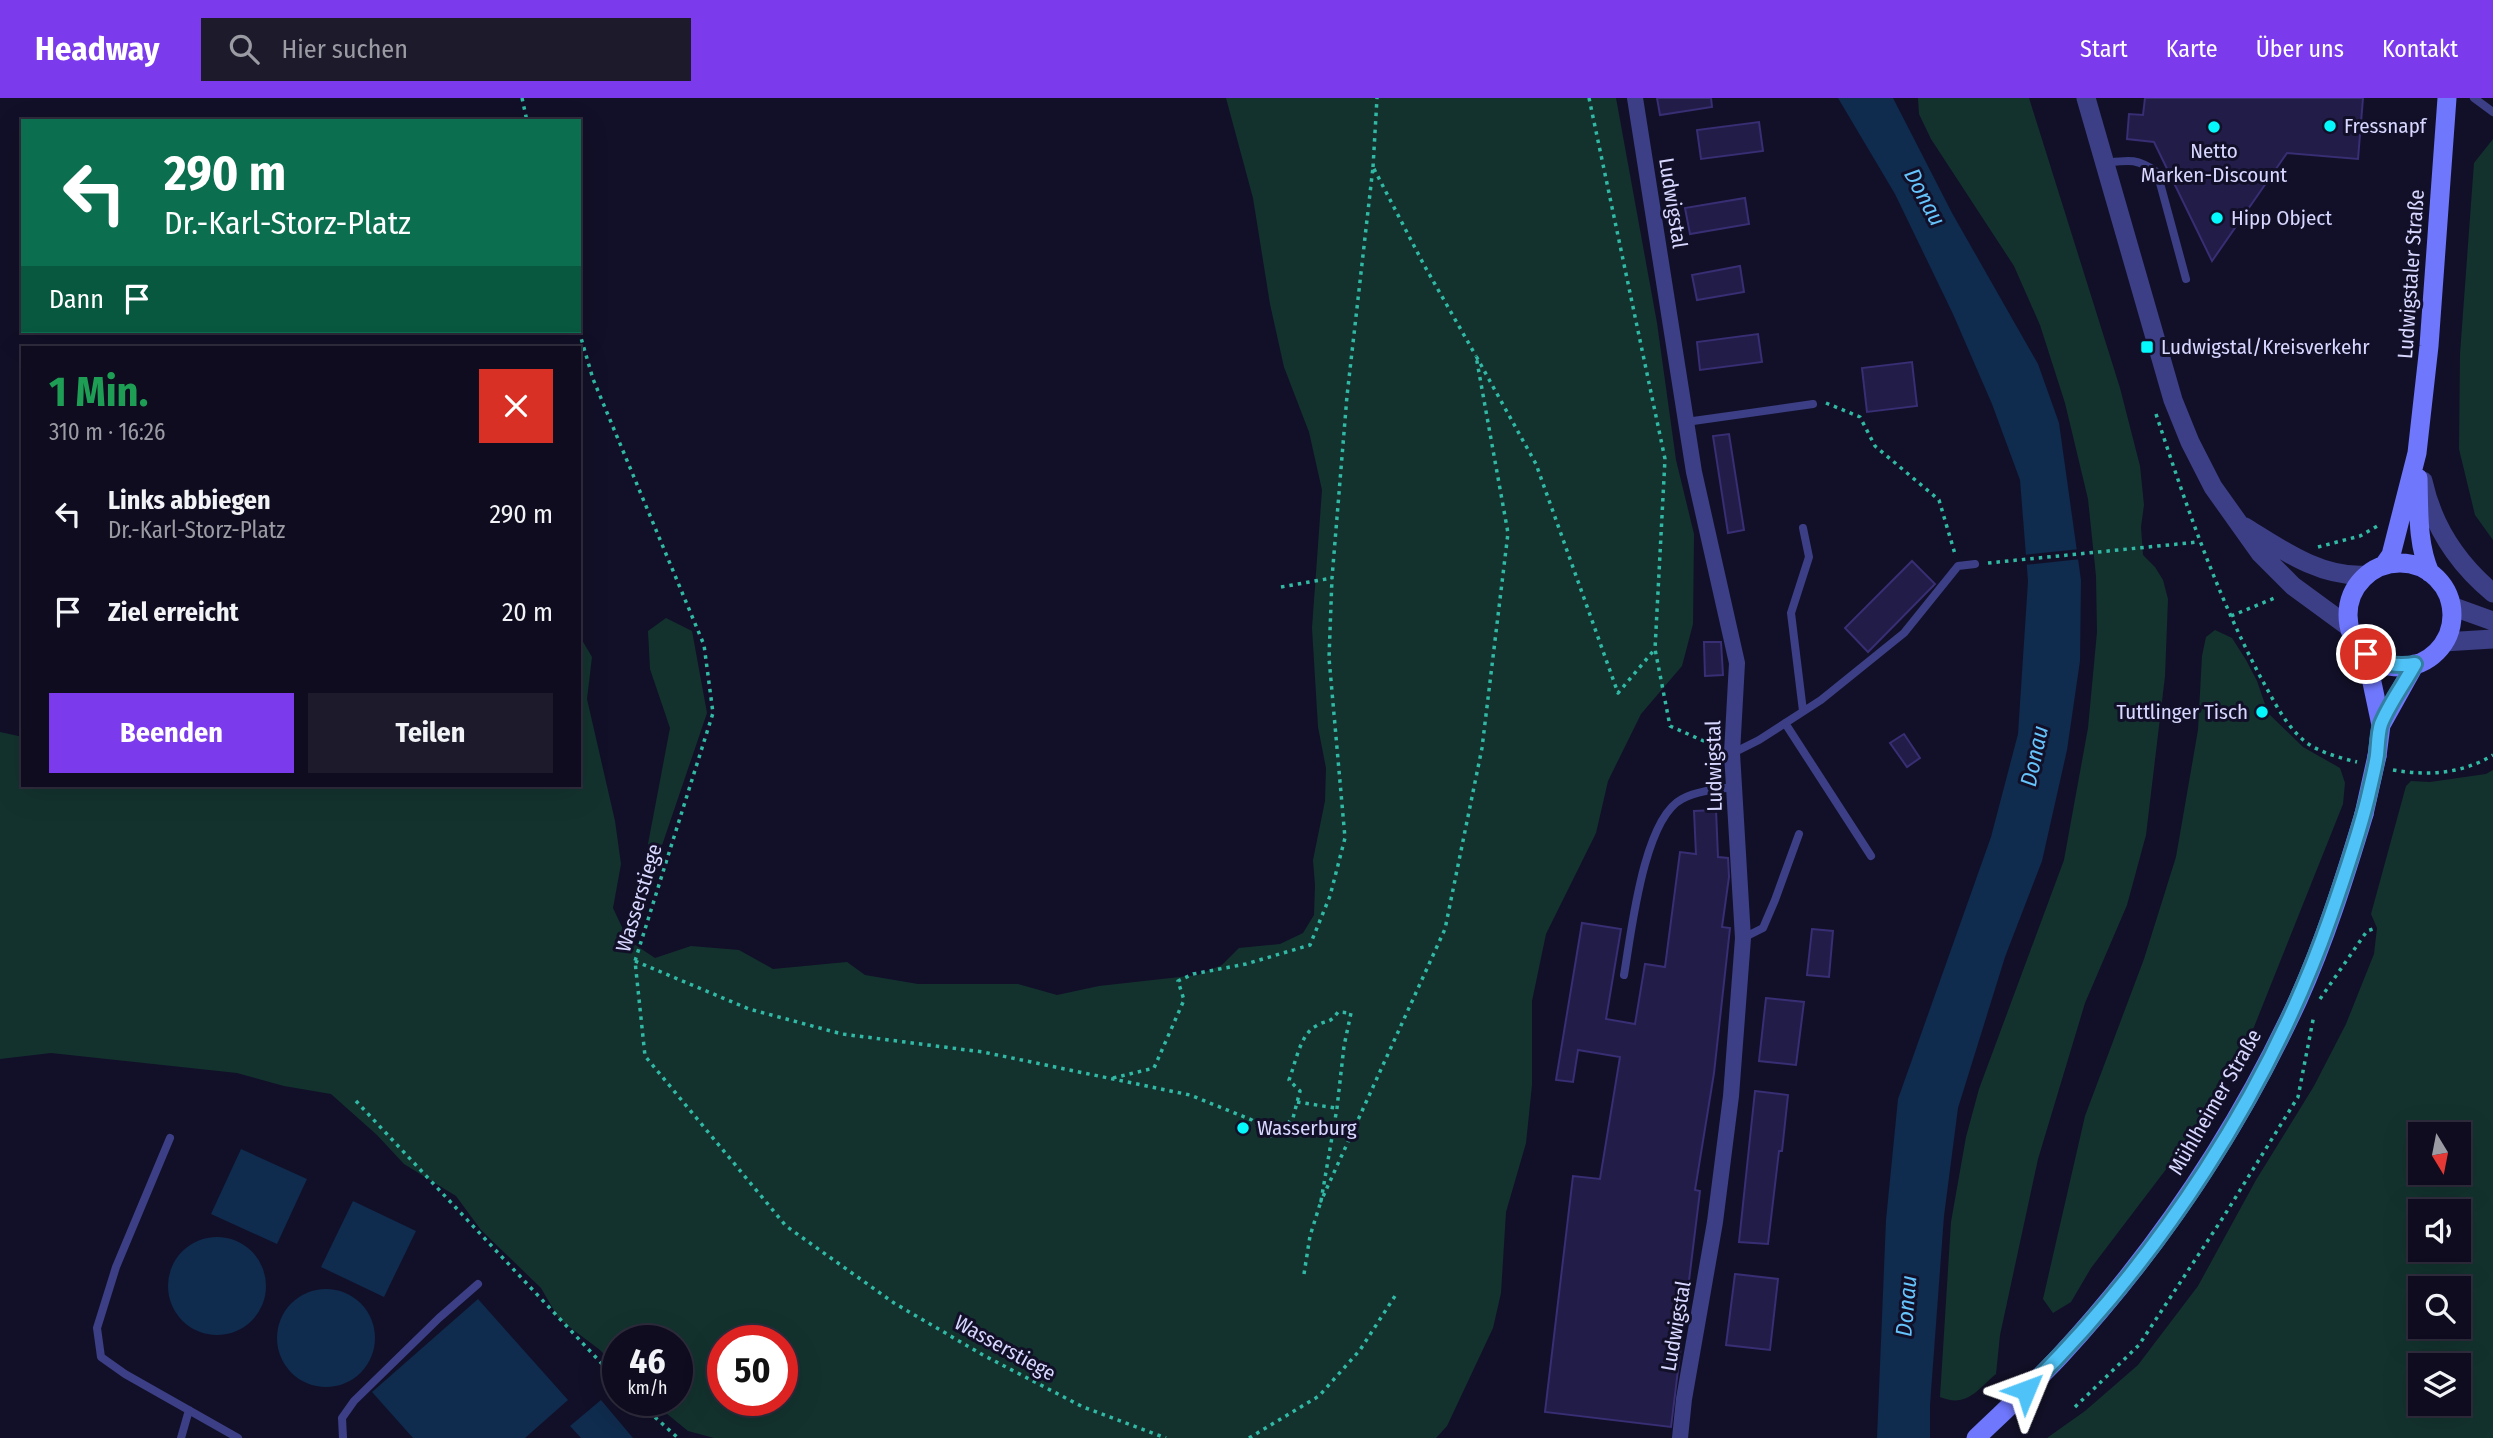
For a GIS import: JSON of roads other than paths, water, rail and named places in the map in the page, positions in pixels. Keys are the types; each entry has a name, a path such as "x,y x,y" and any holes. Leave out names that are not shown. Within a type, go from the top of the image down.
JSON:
{"main road":[{"name":"Ludwigstaler Straße","path":"2384,565 2394,544 2417,453 2429,346 2447,98"},
{"name":"Ludwigstaler Straße","path":"2417,453 2419,523 2424,557 2430,573"},
{"path":"2384,565 2416,565 2430,573 2440,582 2451,606 2449,631 2444,642 2426,659 2398,667 2381,663 2366,654 2349,627 2348,613 2357,586 2367,575 2384,565"},
{"name":"Mühlheimer Straße","path":"1976,1438 2059,1357 2117,1290 2173,1217 2226,1135 2269,1059 2299,998 2384,763 2381,725 2366,654"},
{"name":"Mühlheimer Straße","path":"2381,725 2415,664"}],"street":[{"name":"Ludwigstal","path":"1635,98 1694,472 1737,663 1732,753 1743,939 1731,1096 1715,1222 1684,1399 1680,1438"},
{"path":"2086,98 2173,400 2190,442 2213,487 2260,553 2293,586 2349,627"},
{"path":"2417,453 2428,503 2437,525 2469,573 2493,593"},
{"path":"2241,525 2307,564 2350,576 2367,575"},
{"path":"2451,606 2493,621"},
{"path":"2444,642 2493,639"}],"lane":[{"path":"2474,98 2493,111"},
{"path":"2105,163 2133,160 2143,162 2157,172 2186,279"},
{"path":"1686,422 1813,404"},
{"path":"1802,528 1809,557 1791,613 1803,711"},
{"path":"1732,753 1803,711 1904,633 1958,566 1975,564"},
{"path":"1785,723 1871,856"},
{"path":"1624,975 1647,856 1662,821 1680,799 1734,787"},
{"path":"1743,939 1762,928 1775,900 1798,834"},
{"path":"170,1138 116,1267 97,1328 102,1357 125,1374 238,1438"},
{"path":"343,1438 342,1418 354,1401 478,1284"},
{"path":"181,1438 189,1409"}],"water":[{"name":"Donau","path":"1838,98 1893,98 1952,213 2038,364 2059,423 2081,580 2080,661 2067,750 2042,861 2005,957 1958,1108 1944,1216 1930,1438 1877,1438 1886,1220 1898,1099 1991,837 2018,734 2028,581 2020,480 1992,404 1953,314 1895,194"},
{"path":"241,1149 307,1179 277,1244 211,1214"},
{"path":"353,1201 416,1231 384,1297 321,1267"},
{"path":"217,1237 236,1241 252,1251 262,1267 266,1286 262,1305 252,1321 236,1331 217,1335 198,1331 182,1321 172,1305 168,1286 172,1267 182,1251 198,1241"},
{"path":"326,1289 345,1293 361,1303 371,1319 375,1338 371,1357 361,1373 345,1383 326,1387 307,1383 291,1373 281,1357 277,1338 281,1319 291,1303 307,1293"},
{"path":"478,1299 568,1400 525,1438 413,1438 372,1392"},
{"path":"601,1400 602,1416 614,1416 633,1438 581,1438 570,1426"}],"place":[{"name":"Fressnapf","path":"2330,126"},
{"name":"Netto Marken-Discount","path":"2214,127"},
{"name":"Hipp Object","path":"2217,218"},
{"name":"Ludwigstal/Kreisverkehr","path":"2147,347"},
{"name":"Tuttlinger Tisch","path":"2262,712"},
{"name":"Wasserburg","path":"1243,1128"}]}
